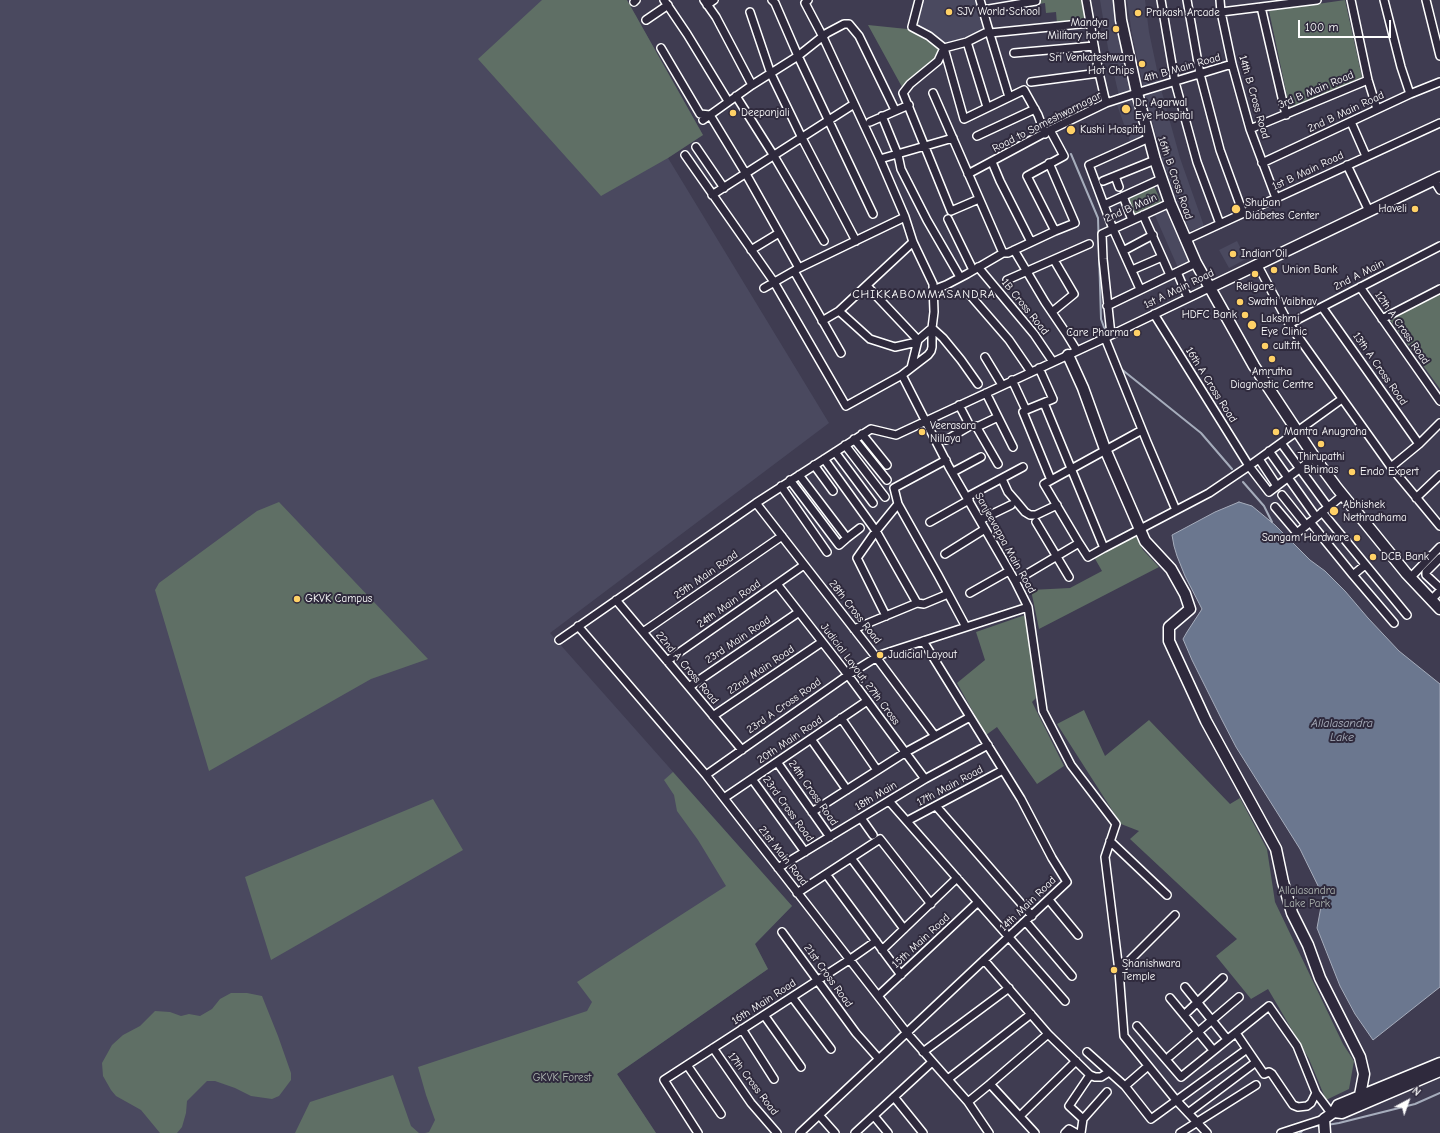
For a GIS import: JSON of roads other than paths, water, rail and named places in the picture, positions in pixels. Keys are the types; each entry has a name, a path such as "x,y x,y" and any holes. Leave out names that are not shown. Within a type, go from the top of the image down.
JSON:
{"street":[{"path":"714,0 705,3 716,17 752,85"},
{"path":"772,0 775,3 828,121 873,214"},
{"path":"685,155 774,282 846,406 902,375 928,355 931,351 934,312 933,284 913,242 905,217 880,159 823,36 805,4 808,0"},
{"path":"919,0 912,27 929,36 944,48 964,119 1024,90 1047,132 1064,156 1026,176 1055,231"},
{"path":"980,0 1009,97"},
{"path":"983,10 1036,0"},
{"path":"1086,0 1106,103"},
{"name":"16th B Cross Road","path":"1119,0 1137,93 1161,180 1185,240 1209,288 1254,366 1315,457 1343,495 1410,578 1440,608"},
{"path":"1161,0 1175,82 1197,162 1220,224"},
{"path":"1187,0 1200,74 1220,150 1243,213"},
{"name":"14th B Cross Road","path":"1220,0 1221,12 1232,64 1250,129 1276,198"},
{"path":"1221,12 1317,0"},
{"path":"1351,0 1368,80 1377,110"},
{"path":"1384,0 1401,67 1410,94"},
{"path":"1426,0 1440,56"},
{"path":"646,20 666,3 687,34 728,102"},
{"path":"1261,7 1286,115"},
{"path":"750,12 771,74 802,138 856,241"},
{"path":"703,120 752,85 798,56 823,36 844,24 849,24 860,36 895,110"},
{"path":"944,48 967,42 989,32 1090,24"},
{"path":"967,42 987,107"},
{"path":"1014,53 1094,46"},
{"path":"660,48 700,114 710,115"},
{"path":"944,48 938,61 910,84 903,93 926,147 950,211 979,199"},
{"name":"4th B Main Road","path":"1137,93 1232,64"},
{"path":"1031,82 1099,73"},
{"name":"3rd B Main Road","path":"1250,129 1368,80"},
{"name":"2nd B Main Road","path":"1262,163 1410,94 1440,82"},
{"path":"933,93 1003,253"},
{"name":"Road to Someshwarnagar","path":"968,174 1047,132 1106,103 1137,93"},
{"path":"736,96 774,156 824,241"},
{"path":"712,195 854,104"},
{"path":"870,122 909,105"},
{"path":"977,136 1035,109"},
{"path":"710,115 780,233 822,321 841,353"},
{"path":"882,116 898,155 904,176 960,278"},
{"path":"1350,122 1366,156"},
{"name":"1st B Main Road","path":"1185,240 1440,123"},
{"path":"880,159 953,138"},
{"path":"1140,289 1113,229 1089,165 1149,138"},
{"path":"696,147 724,188"},
{"path":"1104,181 1155,160"},
{"path":"992,162 1031,242"},
{"path":"933,290 960,278 1003,253 1008,253 1075,223 1049,163"},
{"path":"1347,165 1369,210"},
{"path":"1115,176 1119,187"},
{"path":"1437,178 1440,190"},
{"name":"1st A Main Road","path":"862,434 871,429 896,435 1012,380 1108,337 1437,178"},
{"path":"1104,205 1161,180"},
{"path":"1124,196 1132,220"},
{"name":"2nd B Main","path":"1107,306 1102,234 1170,203"},
{"path":"1143,215 1162,257 1188,298"},
{"path":"764,288 796,269 905,217"},
{"name":"1B Cross Road","path":"948,219 975,268 1034,334 1053,362"},
{"path":"751,250 780,233"},
{"path":"1123,251 1152,235"},
{"path":"822,321 839,311 913,242"},
{"path":"1007,280 1089,244"},
{"name":"2nd A Main","path":"1289,324 1440,246"},
{"path":"1014,250 1052,312 1073,353 1083,388 1105,449 1139,529 1145,541 1171,569 1185,594 1190,609 1169,627 1169,641 1206,721 1276,849 1283,882 1292,913 1308,945 1323,985 1360,1057 1368,1096"},
{"path":"1132,270 1162,257"},
{"path":"1052,312 1074,294 1054,260"},
{"path":"1176,510 1142,430 1108,337 1107,306 1196,263"},
{"path":"1257,264 1289,324 1391,467 1440,526"},
{"path":"867,286 918,341"},
{"name":"12th A Cross Road","path":"1360,287 1440,401"},
{"path":"1382,318 1440,289"},
{"path":"970,295 1009,340 1031,372"},
{"name":"13th A Cross Road","path":"1322,307 1420,444"},
{"path":"839,311 870,339 895,347 918,341 932,328"},
{"name":"16th A Cross Road","path":"1154,314 1249,466 1269,492 1277,486"},
{"path":"932,328 956,354 978,384"},
{"path":"911,368 918,341"},
{"path":"984,357 1002,385"},
{"path":"1040,368 1053,399 1023,412 1051,480"},
{"name":"Sanjeevappa Main Road","path":"902,375 927,420 946,460 1015,580 1028,607 1043,711 1071,765 1116,824 1105,857 1119,971 1124,1036 1176,1100 1207,1133"},
{"path":"1012,380 1026,410"},
{"path":"986,393 1013,447"},
{"path":"1142,430 1105,449 1044,484 1088,557 1209,493 1342,399"},
{"path":"1044,404 1104,548"},
{"path":"959,405 998,464"},
{"path":"946,440 973,426 979,426 998,417"},
{"path":"1391,467 1420,444 1440,423"},
{"path":"559,640 756,502 862,434 887,465"},
{"path":"854,439 887,480"},
{"path":"1281,443 1328,507"},
{"path":"845,445 885,497"},
{"path":"1269,451 1288,478 1407,615"},
{"path":"834,452 873,503"},
{"path":"953,472 981,457"},
{"path":"1259,459 1277,486 1315,457"},
{"path":"824,459 876,531 917,603"},
{"path":"946,460 894,488 898,504 966,627"},
{"path":"814,465 833,491"},
{"path":"930,522 968,498 1023,467"},
{"path":"799,475 847,538"},
{"path":"1416,498 1440,475"},
{"path":"1002,479 1012,496 1025,512 1030,515 1036,515 1057,505"},
{"path":"790,480 839,545 860,528"},
{"path":"781,486 827,552"},
{"path":"1282,495 1394,623"},
{"path":"1275,507 1297,533 1343,495"},
{"name":"28th Cross Road","path":"756,502 935,736"},
{"path":"886,616 857,558 898,504"},
{"path":"980,520 1011,505"},
{"path":"1036,522 1056,557 1070,577"},
{"path":"945,554 985,529"},
{"name":"25th Main Road","path":"643,632 782,536"},
{"path":"1015,580 1079,543"},
{"path":"1410,578 1440,547"},
{"path":"1440,558 1426,572 1426,575 1440,588"},
{"name":"24th Main Road","path":"667,661 804,565"},
{"path":"1353,575 1365,565"},
{"path":"970,593 1009,571"},
{"name":"Judicial Layout, 27th Cross","path":"777,584 848,675 925,779"},
{"path":"1431,600 1440,591"},
{"path":"854,629 917,603 924,604 948,594"},
{"name":"22nd A Cross Road","path":"616,600 742,750"},
{"name":"23rd A Cross Road","path":"706,774 876,657 1028,607"},
{"name":"23rd Main Road","path":"689,687 799,612"},
{"name":"21st Main Road","path":"578,626 706,774 849,960 907,1033 968,1102 989,1133"},
{"name":"14th Main Road","path":"800,1133 1067,882 1052,858 1021,799 923,641"},
{"name":"22nd Main Road","path":"713,716 822,642"},
{"name":"20th Main Road","path":"724,798 867,701"},
{"path":"812,812 906,752 970,717"},
{"path":"842,718 877,770"},
{"path":"811,739 847,790"},
{"name":"18th Main","path":"778,868 925,779 988,745"},
{"name":"24th Cross Road","path":"777,762 830,837"},
{"name":"17th Main Road","path":"907,821 1003,770"},
{"name":"23rd Cross Road","path":"752,779 805,852"},
{"path":"889,801 1065,1001"},
{"path":"936,806 1032,916"},
{"path":"861,818 931,904"},
{"path":"797,893 851,858 876,837"},
{"path":"1110,841 1167,895"},
{"path":"851,858 904,929"},
{"path":"826,874 901,975"},
{"path":"882,950 957,878"},
{"path":"1049,900 1078,935"},
{"name":"15th Main Road","path":"878,996 978,902"},
{"path":"1119,971 1175,915"},
{"path":"1026,922 1072,976"},
{"name":"21st Cross Road","path":"782,932 856,1033 879,1059"},
{"name":"16th Main Road","path":"698,1133 664,1080 876,941"},
{"path":"984,960 1048,1034 1090,1074 1095,1077 1101,1077 1110,1072"},
{"path":"1184,1015 1223,978"},
{"path":"1185,987 1227,1039"},
{"path":"923,1052 1009,988"},
{"path":"792,997 831,1049"},
{"path":"1170,1056 1239,997"},
{"path":"1170,998 1213,1050"},
{"path":"1137,1026 1181,1077 1269,1006 1297,1046 1327,1122"},
{"path":"948,1079 1031,1014"},
{"path":"764,1015 801,1067"},
{"path":"742,1029 774,1079"},
{"path":"1236,1033 1264,1074 1269,1072 1272,1074 1293,1105 1298,1107 1307,1106 1311,1103 1316,1093"},
{"path":"968,1102 1048,1034"},
{"name":"17th Cross Road","path":"713,1048 751,1103 777,1133"},
{"path":"1087,1052 1125,1086 1151,1119 1243,1052"},
{"path":"1020,1116 1076,1061"},
{"path":"855,1133 932,1062"},
{"path":"1368,1096 1440,1063"},
{"path":"687,1065 721,1114"},
{"path":"1188,1113 1252,1065"},
{"path":"1125,1086 1148,1066"},
{"path":"1281,1133 1327,1122 1338,1105 1440,1071"},
{"path":"1083,1119 1069,1106 1090,1074"},
{"path":"990,1084 1035,1133"},
{"path":"1180,1133 1256,1084"},
{"path":"1081,1133 1083,1119 1107,1092"},
{"path":"894,1097 923,1133"},
{"path":"819,1115 835,1133"},
{"path":"874,1116 888,1133"},
{"path":"1065,1133 1069,1129 1076,1133"}],"water":[{"name":"Allalasandra Lake","path":"1239,502 1252,506 1275,525 1310,560 1325,571 1345,591 1399,651 1440,684 1440,987 1373,1040 1355,1014 1340,986 1317,928 1323,896 1300,849 1236,747 1183,639 1202,609 1185,576 1177,556 1172,535 1215,512"}],"waterway":[{"path":"1071,154 1098,218 1101,319 1105,330"},
{"path":"1120,368 1201,433 1232,469"},
{"path":"1243,482 1264,506 1272,522"},
{"path":"1327,1125 1415,1104 1440,1093"},
{"path":"1311,1127 1321,1125"},
{"path":"1300,1133 1305,1128"}],"place":[{"name":"SJV World School","path":"949,12"},
{"name":"Prakash Arcade","path":"1138,13"},
{"name":"Mandya Military hotel","path":"1116,29"},
{"name":"Sri Venkateshwara Hot Chips","path":"1142,64"},
{"name":"Dr. Agarwal Eye Hospital","path":"1126,109"},
{"name":"Deepanjali","path":"733,113"},
{"name":"Kushi Hospital","path":"1071,130"},
{"name":"Shuban Diabetes Center","path":"1236,209"},
{"name":"Haveli","path":"1415,209"},
{"name":"Indian Oil","path":"1233,254"},
{"name":"Union Bank","path":"1274,270"},
{"name":"Religare","path":"1255,274"},
{"name":"Swathi Vaibhav","path":"1240,302"},
{"name":"HDFC Bank","path":"1245,315"},
{"name":"Lakshmi Eye Clinic","path":"1252,325"},
{"name":"Care Pharma","path":"1137,333"},
{"name":"cult.fit","path":"1265,346"},
{"name":"Amrutha Diagnostic Centre","path":"1272,359"},
{"name":"Veerasara Nillaya","path":"922,432"},
{"name":"Mantra Anugraha","path":"1276,432"},
{"name":"Thirupathi Bhimas","path":"1321,444"},
{"name":"Endo Expert","path":"1352,472"},
{"name":"Abhishek Nethradhama","path":"1334,511"},
{"name":"Sangam Hardware","path":"1357,538"},
{"name":"DCB Bank","path":"1373,557"},
{"name":"GKVK Campus","path":"297,599"},
{"name":"Judicial Layout","path":"880,655"},
{"name":"Shanishwara Temple","path":"1114,970"}],"district":[{"name":"CHIKKABOMMASANDRA","path":"924,295"}],"park label":[{"name":"Allalasandra Lake Park","path":"1307,897"},
{"name":"GKVK Forest","path":"562,1078"}]}
